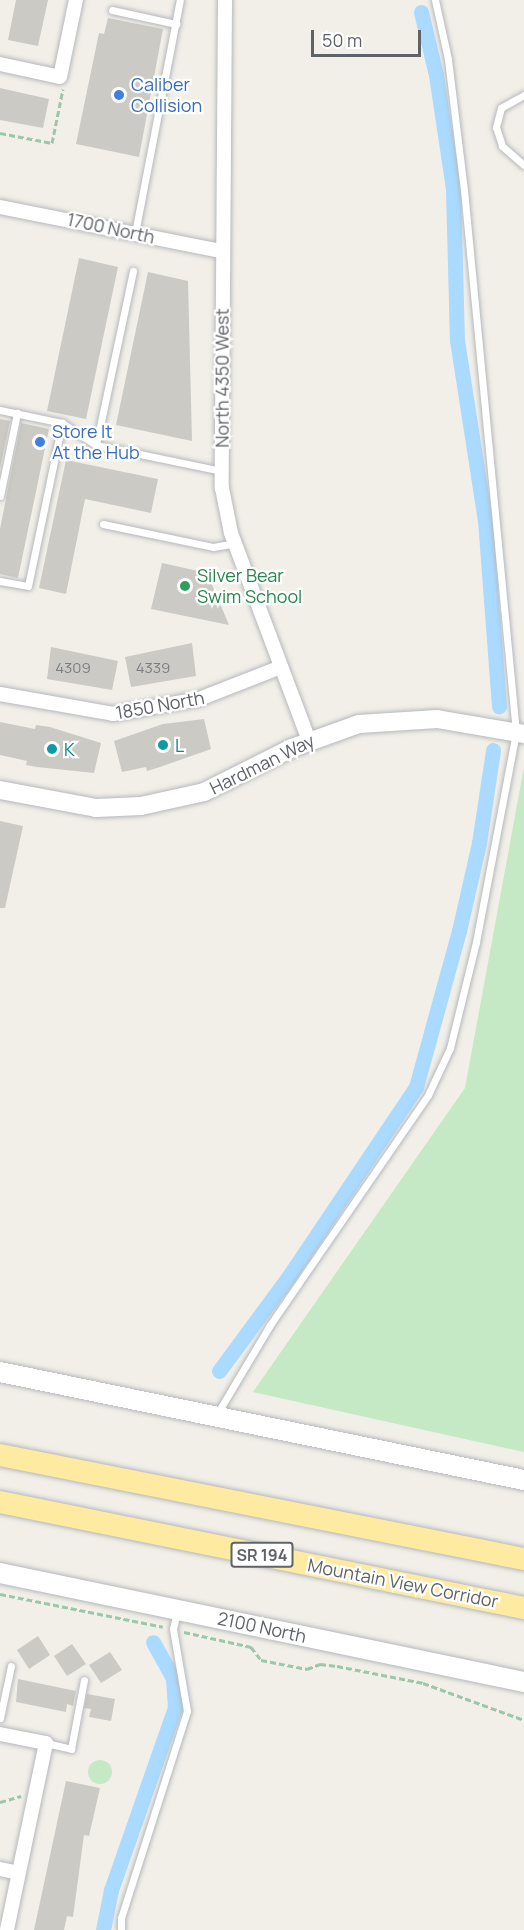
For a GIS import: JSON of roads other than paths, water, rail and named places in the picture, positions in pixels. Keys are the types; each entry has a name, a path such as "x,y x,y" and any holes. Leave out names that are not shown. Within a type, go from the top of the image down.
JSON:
{"highway":[{"path":"0,1455 524,1559"},
{"name":"Mountain View Corridor","path":"0,1502 524,1608"}],"main road":[{"path":"0,1372 524,1480"},
{"name":"2100 North","path":"0,1573 524,1682"}],"street":[{"path":"0,64 62,82 76,0"},
{"name":"North 4350 West","path":"225,0 221,251 224,506 235,543 309,740"},
{"name":"1700 North","path":"0,207 221,251"},
{"name":"1850 North","path":"0,694 113,714 199,699 282,667"},
{"name":"Hardman Way","path":"0,790 96,808 169,802 220,786 309,740 359,724 401,718 437,719 520,733"},
{"path":"0,1734 46,1743 7,1930"},
{"path":"0,1869 19,1873"}],"lane":[{"path":"135,233 180,0"},
{"path":"215,1417 270,1325 428,1095 450,1048 476,942 520,733 464,189 448,59 435,0"},
{"path":"112,10 176,24"},
{"path":"524,95 501,108 496,127 502,146 524,165"},
{"path":"96,445 133,271"},
{"path":"0,410 62,423 96,445 222,471"},
{"path":"0,496 17,413"},
{"path":"0,581 28,586 62,423"},
{"path":"103,524 213,547 235,543"},
{"path":"121,1930 121,1918 187,1711 173,1629 177,1609"},
{"path":"0,1718 11,1666"},
{"path":"46,1743 71,1749 84,1680"}],"waterway":[{"path":"421,12 436,75 453,189 457,340 485,520 499,706"},
{"path":"219,1371 289,1276 416,1087 459,931 479,843 493,750"},
{"path":"103,1930 111,1890 175,1707 173,1678 153,1642"}],"place":[{"name":"Caliber Collision","path":"119,95"},
{"name":"Store It At the Hub","path":"40,442"},
{"name":"Silver Bear Swim School","path":"185,586"},
{"name":"L","path":"163,745"},
{"name":"K","path":"52,749"}]}
